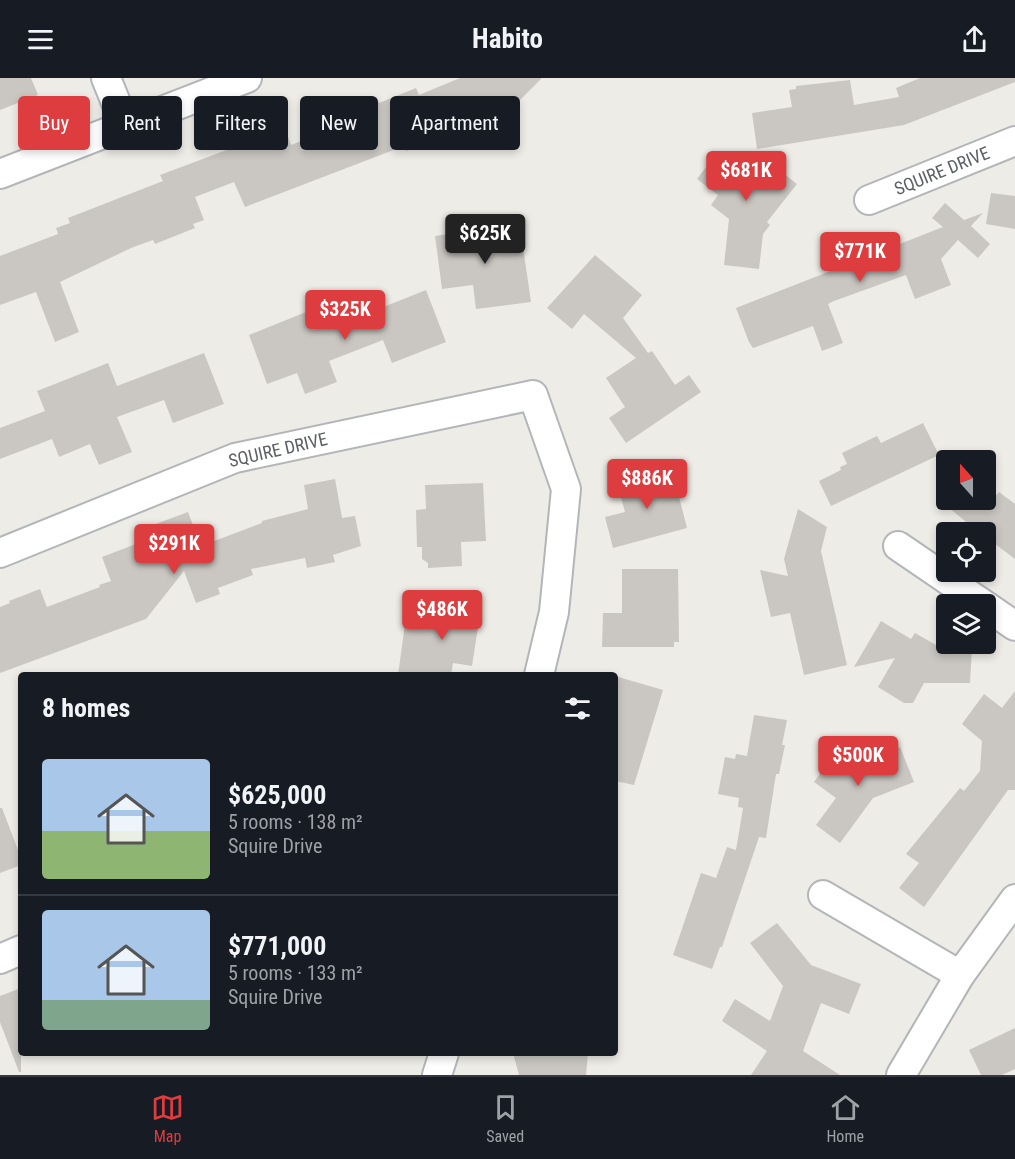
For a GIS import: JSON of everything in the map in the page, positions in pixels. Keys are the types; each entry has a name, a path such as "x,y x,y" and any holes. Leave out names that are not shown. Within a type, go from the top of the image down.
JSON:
{"street":[{"path":"106,78 113,96"},
{"path":"182,103 247,78"},
{"path":"0,174 102,134"},
{"name":"SQUIRE DRIVE","path":"869,200 1015,141"},
{"name":"SQUIRE DRIVE","path":"0,553 235,458 533,395 566,489 554,612 540,672"},
{"path":"898,546 968,594"},
{"path":"996,613 1015,626"},
{"path":"823,895 960,975"},
{"path":"901,1075 960,975 1015,899"},
{"path":"0,959 18,951"},
{"path":"437,1075 443,1056"}],"building":[{"path":"0,78 31,78 38,95 18,96 18,103 0,110"},
{"path":"460,78 542,78 520,100 520,96 396,96 416,88 419,95"},
{"path":"920,78 1015,78 1015,82 904,125 757,149 752,113 792,107 789,90 796,89 796,86 850,80 854,105 899,97 896,88"},
{"path":"390,99 390,150 394,150 245,207 234,182 195,197 204,220 193,224 195,228 155,244 153,240 131,248 60,282 79,332 55,342 36,292 0,305 0,256 58,234 56,228 70,223 68,218 163,181 160,175 226,150 288,150 288,136 291,145 300,141 300,150 378,150 378,100 379,103"},
{"path":"718,151 770,163 797,184 767,222 770,225 763,234 759,269 724,265 729,219 711,205 718,195 697,179"},
{"path":"991,193 1015,196 1015,229 986,224"},
{"path":"945,203 964,220 983,213 971,226 990,244 978,258 958,240 941,259 951,285 915,299 906,275 828,304 843,343 822,351 813,326 753,348 736,308 943,227 932,218"},
{"path":"510,221 513,248 523,247 531,302 476,309 473,285 442,289 435,236 469,231 468,226"},
{"path":"595,255 642,295 623,318 648,353 652,351 675,385 689,375 701,392 626,443 609,418 625,407 606,378 636,358 584,314 572,329 547,308"},
{"path":"426,290 446,342 392,363 383,340 329,361 337,382 305,394 297,373 267,384 249,335 306,312 313,330 330,323 331,328"},
{"path":"204,353 224,404 173,423 164,400 117,417 132,452 99,465 90,444 59,457 52,439 0,459 0,428 45,411 37,391 108,363 117,386"},
{"path":"923,423 936,450 936,456 831,506 819,481 841,470 840,467 847,464 842,453 877,436 881,443"},
{"path":"669,470 673,486 676,485 687,528 613,548 605,517 625,512 617,483"},
{"path":"335,479 342,518 355,516 361,546 333,555 335,562 307,568 305,558 251,569 253,575 218,588 220,594 196,603 184,571 146,619 0,673 0,607 10,603 9,601 40,589 47,607 100,587 99,585 111,581 102,557 157,536 153,525 188,512 201,546 262,523 262,521 308,509 304,485"},
{"path":"483,483 486,541 461,542 462,566 428,568 428,563 422,559 422,547 417,547 416,510 426,509 425,485"},
{"path":"999,492 1015,504 1015,559 996,545 996,522 966,522 952,510 996,510 996,496"},
{"path":"798,509 827,527 821,551 847,665 804,675 790,613 771,617 760,570 788,576 784,559"},
{"path":"622,569 678,569 679,642 674,642 674,647 602,647 603,613 622,613"},
{"path":"448,596 482,601 472,666 453,663 452,672 398,672 405,624 441,630"},
{"path":"881,621 911,639 915,633 936,645 936,654 972,654 970,683 924,683 913,703 904,703 878,687 895,658 854,667"},
{"path":"618,677 663,690 634,785 618,782"},
{"path":"1015,691 1015,790 1008,790 924,907 899,888 919,863 906,854 960,788 964,791 980,771 982,741 962,724 984,694 1002,708"},
{"path":"754,715 787,720 782,745 785,745 779,774 776,774 766,838 759,837 722,947 720,947 712,969 673,955 701,873 716,878 727,847 736,850 743,808 738,807 739,798 718,794 725,757 735,759 736,754 747,756"},
{"path":"900,747 914,782 873,798 840,843 816,825 836,798 814,782 838,749 859,764"},
{"path":"0,808 2,808 18,850 18,866 0,873"},
{"path":"777,923 811,965 861,984 849,1014 821,1003 803,1051 840,1075 751,1075 767,1051 722,1021 735,999 770,1021 783,986 750,943"},
{"path":"18,989 18,1056 21,1056 21,1072 19,1072 0,1022 0,996"},
{"path":"1015,1028 1015,1069 1002,1075 981,1075 969,1050"},
{"path":"514,1056 588,1056 586,1075 519,1075"}]}
